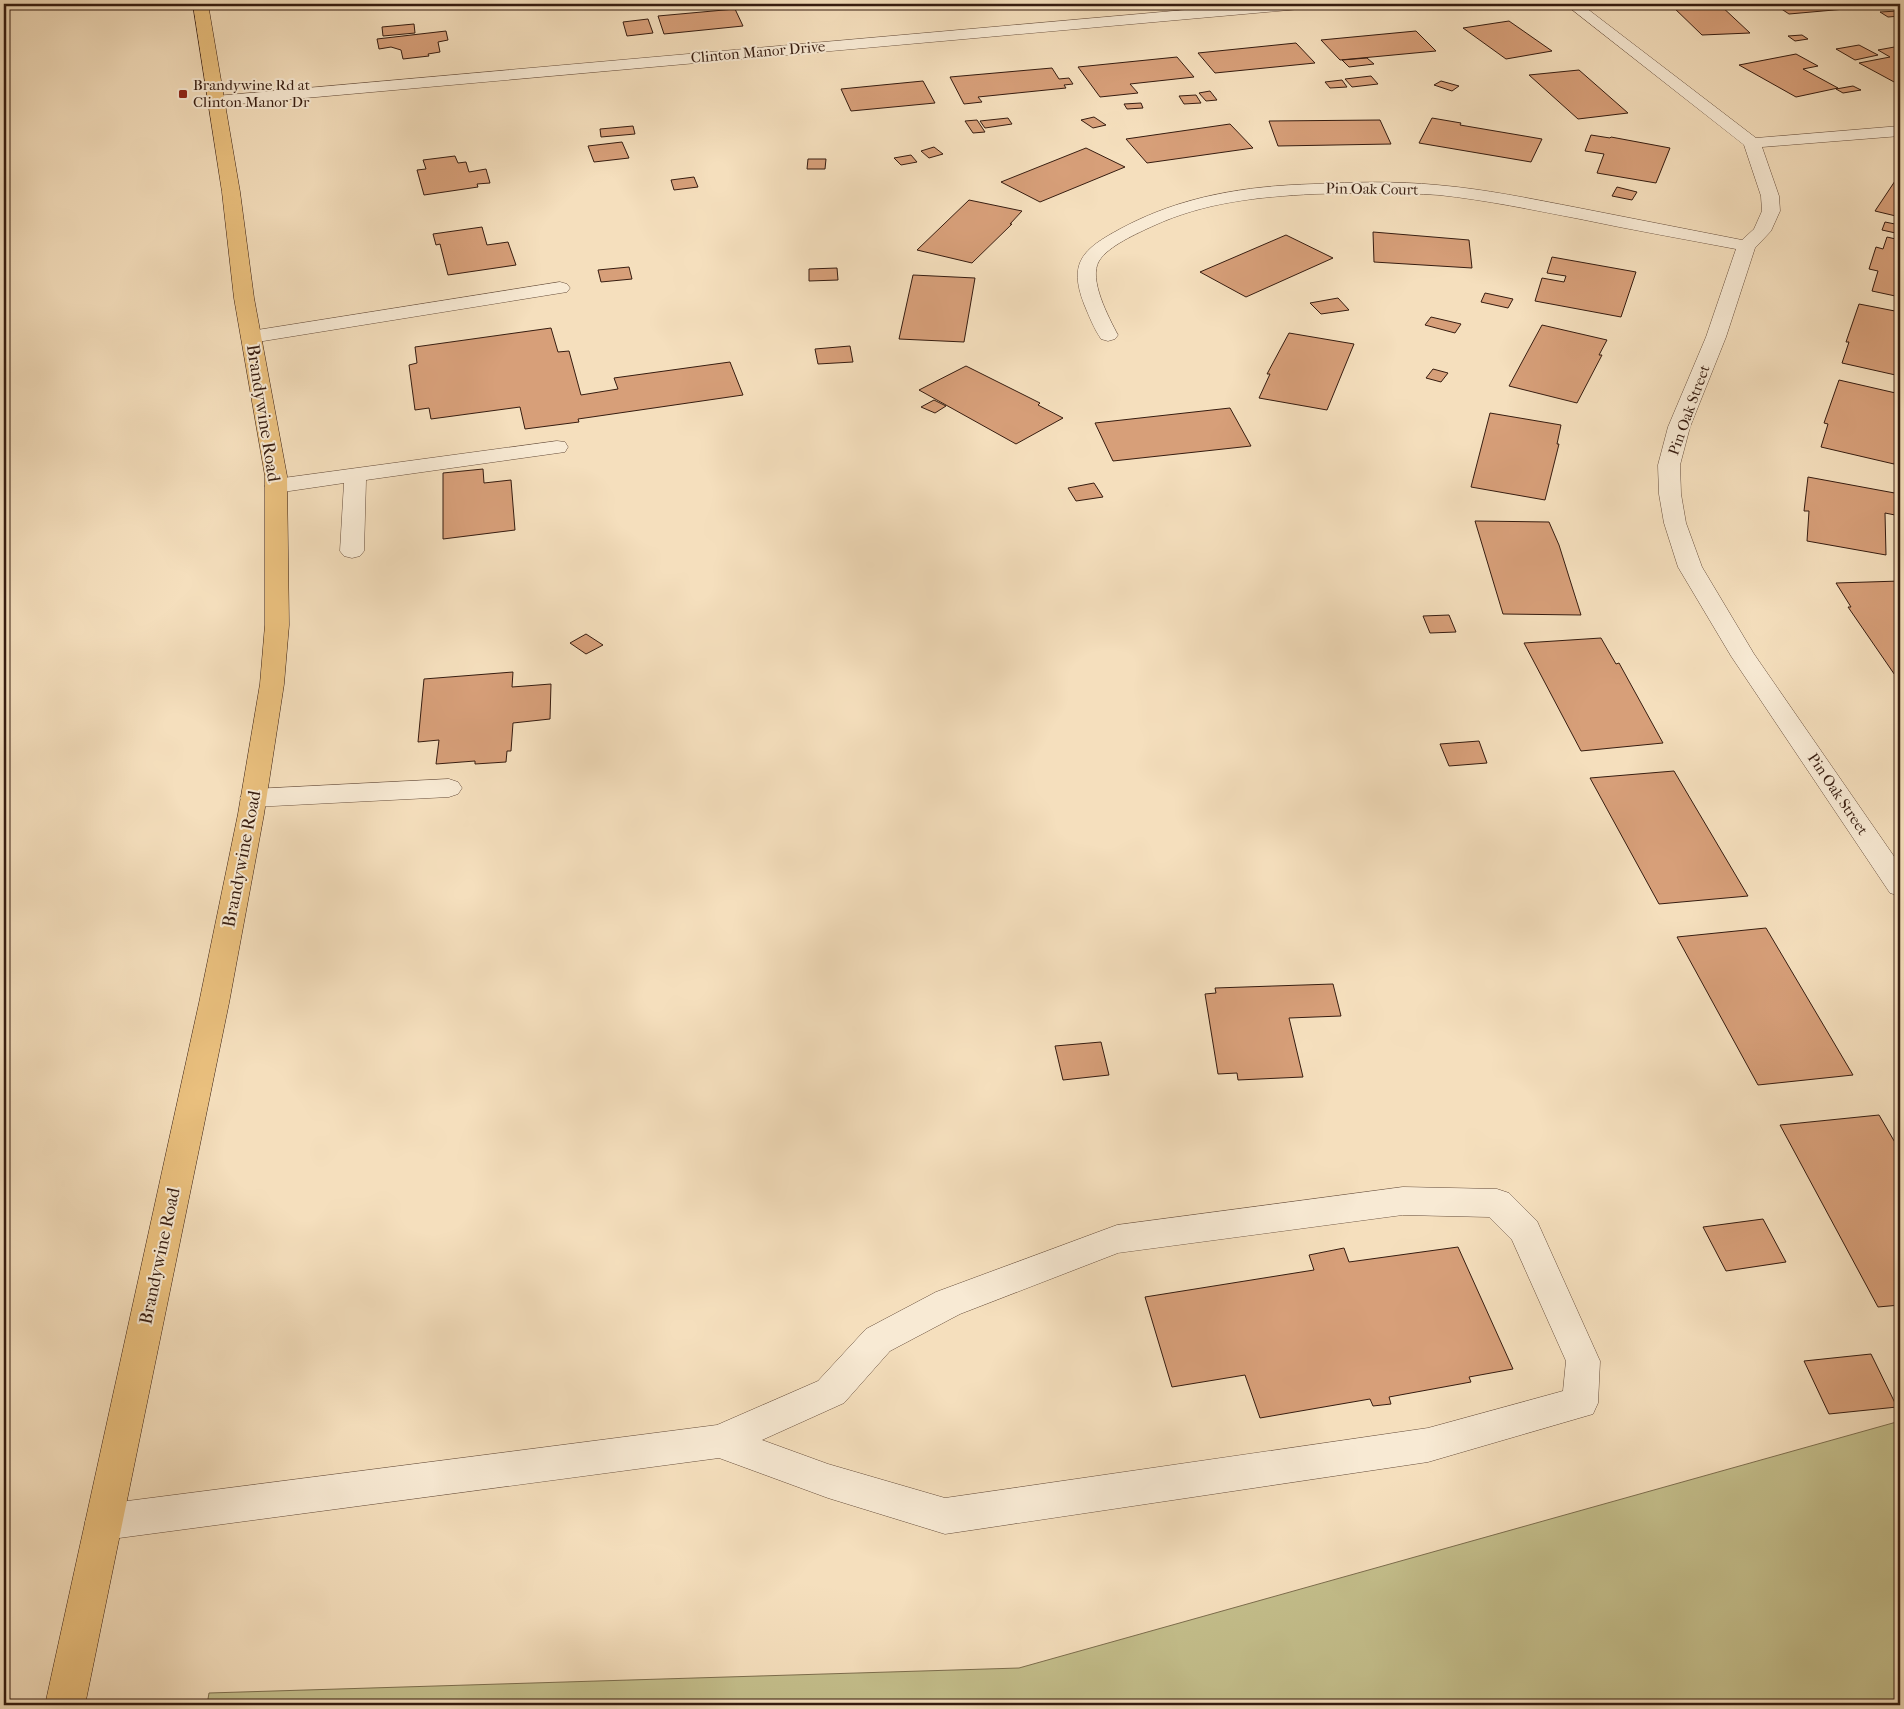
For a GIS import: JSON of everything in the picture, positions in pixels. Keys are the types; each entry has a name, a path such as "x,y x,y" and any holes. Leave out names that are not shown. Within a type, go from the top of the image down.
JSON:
{"main road":[{"name":"Brandywine Road","path":"65,1705 214,1003 253,798 272,684 278,625 276,486 244,298 231,192 200,4"}],"street":[{"name":"Clinton Manor Drive","path":"216,100 1300,4"},
{"path":"1572,4 1752,143 1900,131"},
{"name":"Pin Oak Street","path":"1752,143 1770,196 1772,211 1762,231 1746,246 1716,337 1679,427 1669,465 1670,494 1675,523 1690,567 1743,656 1900,886"},
{"name":"Pin Oak Court","path":"1108,335 1093,305 1088,280 1086,266 1096,252 1126,232 1166,212 1207,200 1259,190 1384,188 1456,192 1520,202 1746,246"},
{"path":"251,338 560,288"},
{"path":"276,486 557,447"},
{"path":"352,551 355,475"},
{"path":"253,798 449,788"},
{"path":"104,1522 719,1441 831,1392 878,1340 948,1303 1117,1239 1403,1202 1497,1204 1525,1231 1583,1361 1580,1403 1428,1444 945,1516 828,1482 719,1441"}],"shaded area":[{"path":"1900,1421 1900,1705 207,1705 209,1693 1019,1668"}],"building":[{"path":"1719,4 1750,33 1702,35 1671,5"},
{"path":"1774,4 1876,4 1879,6 1789,14"},
{"path":"735,9 743,26 664,34 658,16"},
{"path":"1898,11 1900,16 1888,17 1880,12"},
{"path":"648,19 653,33 627,36 623,22"},
{"path":"1509,21 1552,51 1506,59 1463,28"},
{"path":"414,24 415,33 383,36 382,27"},
{"path":"446,31 448,40 438,42 440,52 428,54 429,56 403,59 401,50 391,47 379,49 377,39"},
{"path":"1416,31 1436,51 1340,60 1321,40"},
{"path":"1802,35 1808,39 1795,41 1788,36"},
{"path":"1296,43 1315,63 1215,73 1198,53"},
{"path":"1859,45 1878,55 1855,60 1836,49"},
{"path":"1900,46 1900,82 1896,83 1859,63 1890,57 1878,50"},
{"path":"1796,54 1818,66 1803,69 1838,88 1796,97 1739,65"},
{"path":"1177,57 1194,77 1130,84 1138,93 1100,97 1078,67"},
{"path":"1367,58 1374,64 1349,67 1342,60"},
{"path":"1052,68 1059,79 1069,78 1073,84 1064,85 1066,88 978,97 982,102 964,104 950,77"},
{"path":"1579,70 1628,113 1578,119 1529,75"},
{"path":"1371,76 1378,84 1352,87 1345,79"},
{"path":"1342,80 1347,87 1330,88 1325,82"},
{"path":"923,81 935,103 851,111 841,89"},
{"path":"1441,81 1459,86 1452,91 1434,85"},
{"path":"1853,86 1861,90 1843,93 1836,89"},
{"path":"1210,91 1217,100 1206,101 1199,93"},
{"path":"1196,95 1201,103 1184,104 1179,96"},
{"path":"1141,103 1143,108 1127,109 1124,104"},
{"path":"1094,117 1106,125 1093,128 1081,120"},
{"path":"1008,118 1012,124 985,128 980,121"},
{"path":"1432,118 1461,123 1460,125 1542,139 1531,162 1419,143"},
{"path":"977,120 985,132 973,133 965,121"},
{"path":"1380,120 1391,144 1278,146 1269,121"},
{"path":"1230,124 1253,148 1147,163 1126,139"},
{"path":"633,126 635,134 601,137 600,129"},
{"path":"1591,135 1670,148 1656,183 1597,173 1604,154 1585,151"},
{"path":"622,142 629,158 594,162 588,146"},
{"path":"934,147 943,154 929,158 921,151"},
{"path":"1086,148 1125,167 1040,202 1001,182"},
{"path":"911,155 917,162 901,165 894,158"},
{"path":"455,156 458,163 466,162 469,172 486,169 490,183 477,184 478,187 424,195 417,170 426,169 423,160"},
{"path":"808,159 826,159 825,169 807,169"},
{"path":"694,177 698,187 674,190 671,180"},
{"path":"1897,178 1900,178 1900,217 1875,211"},
{"path":"1617,187 1637,192 1632,200 1612,196"},
{"path":"969,200 1022,211 1010,224 1012,224 972,263 917,250"},
{"path":"1885,222 1900,225 1900,234 1882,230"},
{"path":"482,227 487,245 508,242 516,265 448,275 440,244 436,245 433,234"},
{"path":"1373,232 1469,240 1472,268 1374,262"},
{"path":"1286,235 1333,258 1246,297 1200,272"},
{"path":"1887,237 1900,240 1900,297 1872,291 1878,271 1869,269 1876,247 1883,249"},
{"path":"1552,257 1636,272 1621,317 1535,301 1542,278 1564,282 1566,276 1547,273"},
{"path":"629,267 632,279 601,282 598,270"},
{"path":"837,268 838,280 809,281 809,269"},
{"path":"913,275 975,278 964,342 899,339"},
{"path":"1485,293 1513,299 1508,308 1481,302"},
{"path":"1338,298 1349,310 1321,314 1310,303"},
{"path":"1859,304 1900,312 1900,376 1842,363 1849,342 1846,342"},
{"path":"1431,317 1461,324 1455,333 1425,325"},
{"path":"1542,325 1607,340 1599,355 1602,355 1577,403 1509,386"},
{"path":"551,328 558,352 569,351 581,395 618,389 614,378 730,362 743,395 578,419 579,422 525,429 520,407 431,419 429,408 415,410 409,365 417,363 415,347"},
{"path":"1289,333 1354,344 1327,410 1259,398 1270,374 1267,374"},
{"path":"850,346 853,362 818,364 815,349"},
{"path":"966,366 1040,403 1038,405 1063,418 1016,444 919,390"},
{"path":"1433,369 1448,373 1441,382 1426,378"},
{"path":"1839,380 1900,394 1900,439 1894,464 1821,447 1828,424 1824,423"},
{"path":"934,400 946,406 935,413 921,407"},
{"path":"1230,408 1251,446 1113,461 1095,423"},
{"path":"1490,413 1561,425 1557,444 1559,444 1545,500 1471,487"},
{"path":"483,469 484,483 511,480 515,530 443,539 443,473"},
{"path":"1808,477 1900,494 1900,516 1885,513 1886,555 1807,541 1809,511 1804,511"},
{"path":"1094,483 1103,497 1076,501 1068,488"},
{"path":"1475,521 1549,522 1559,545 1581,615 1503,614"},
{"path":"1900,581 1899,681 1848,607 1851,607 1836,583"},
{"path":"1449,615 1456,632 1430,633 1423,616"},
{"path":"586,634 603,645 586,654 570,643"},
{"path":"1601,638 1616,664 1619,663 1663,743 1581,751 1524,643"},
{"path":"513,672 512,687 551,684 550,719 513,723 511,751 507,751 506,762 475,764 475,761 436,764 439,740 418,742 424,679"},
{"path":"1479,741 1487,763 1449,766 1440,744"},
{"path":"1674,771 1748,896 1659,904 1590,778"},
{"path":"1766,928 1853,1075 1758,1085 1677,937"},
{"path":"1333,984 1341,1016 1289,1018 1303,1077 1238,1080 1237,1073 1218,1074 1205,994 1216,993 1215,988"},
{"path":"1101,1042 1109,1075 1063,1080 1055,1046"},
{"path":"1879,1115 1900,1151 1900,1305 1878,1307 1780,1125"},
{"path":"1763,1219 1786,1262 1726,1271 1703,1227"},
{"path":"1458,1247 1513,1369 1469,1377 1471,1382 1389,1397 1391,1404 1373,1406 1370,1399 1260,1418 1245,1375 1172,1387 1145,1297 1314,1270 1309,1255 1344,1248 1349,1262"},
{"path":"1871,1354 1897,1407 1829,1414 1804,1361"}],"place":[{"name":"Brandywine Rd at Clinton Manor Dr","path":"183,94"}]}
